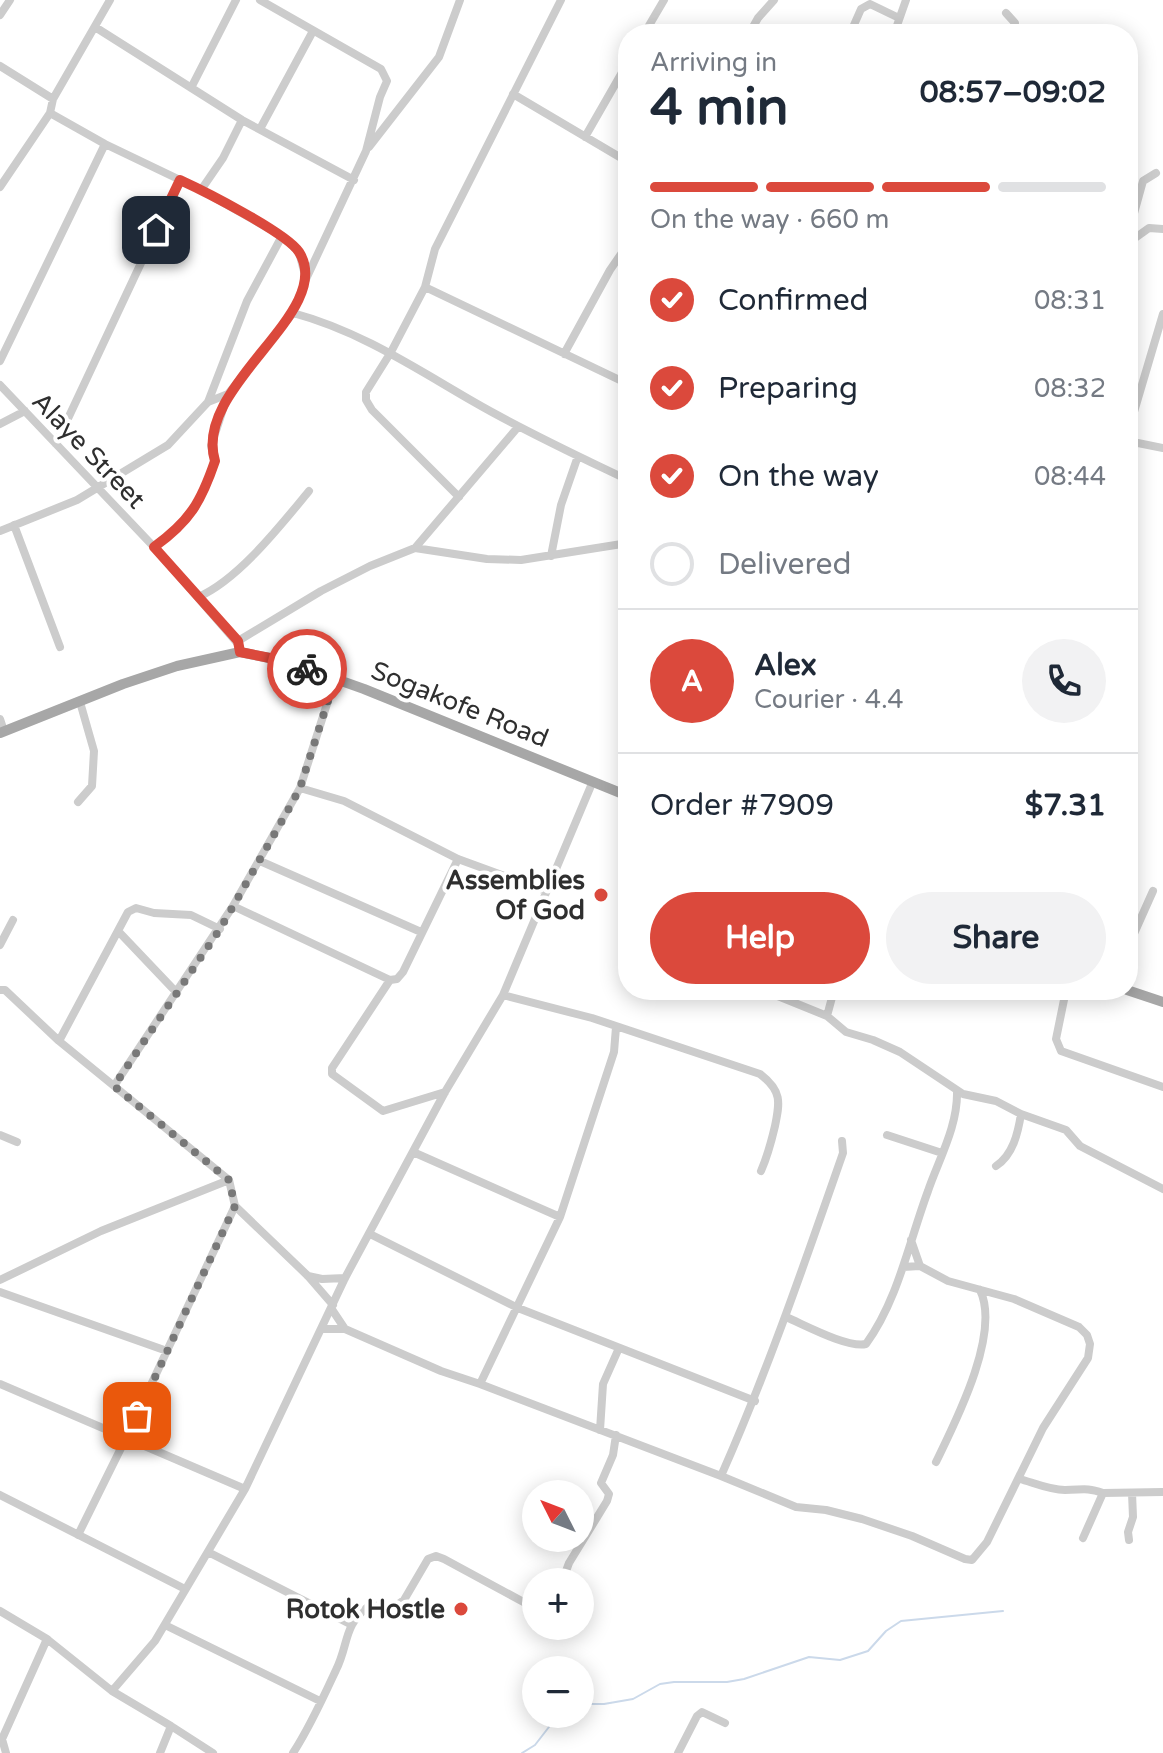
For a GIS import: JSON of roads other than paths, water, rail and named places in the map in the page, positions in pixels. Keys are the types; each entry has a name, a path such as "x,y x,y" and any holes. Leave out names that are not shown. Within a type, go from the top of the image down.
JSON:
{"main road":[{"name":"Sogakofe Road","path":"2,732 239,646 335,679 618,792"},
{"path":"1138,994 1163,1002"}],"street":[{"path":"0,15 10,0"},
{"path":"0,187 50,113 53,99 110,0"},
{"path":"191,88 236,0"},
{"path":"154,547 179,529 193,512 215,461 211,446 228,394 293,313 366,151 387,81 386,74 371,63 260,0"},
{"path":"366,151 439,57 460,0"},
{"path":"459,497 372,410 366,400 366,392 425,287 435,249 561,0"},
{"path":"650,24 664,0"},
{"path":"755,24 774,0"},
{"path":"897,24 906,0"},
{"path":"854,24 861,9 870,4 899,18"},
{"path":"1006,13 1015,24"},
{"path":"95,27 242,120 354,180"},
{"path":"260,129 313,31"},
{"path":"0,66 53,99"},
{"path":"585,137 618,79"},
{"path":"513,94 618,156"},
{"path":"50,113 105,144 201,190 282,236 299,252 306,279"},
{"path":"201,190 223,158 242,120"},
{"path":"0,361 105,144"},
{"path":"1138,199 1143,181 1156,173"},
{"path":"56,444 180,180"},
{"path":"1138,236 1149,228 1163,229"},
{"path":"0,531 77,500 168,445 208,402 247,301 282,236"},
{"path":"564,354 618,258"},
{"path":"425,287 618,379"},
{"path":"293,313 321,321 391,352 518,427 618,475"},
{"path":"1138,398 1163,314"},
{"name":"Alaye Street","path":"0,385 154,547 239,646"},
{"path":"208,402 228,394"},
{"path":"0,424 25,411"},
{"path":"239,646 333,585 415,548 518,427"},
{"path":"1138,443 1163,448"},
{"path":"551,556 561,505 578,456"},
{"path":"198,597 225,582 309,491"},
{"path":"14,525 60,647"},
{"path":"415,548 487,559 521,560 618,545"},
{"path":"114,1086 220,929 300,788 335,679"},
{"path":"78,802 92,786 94,751 80,702"},
{"path":"0,719 2,732"},
{"path":"112,1691 165,1625 245,1489 345,1278 445,1092 503,995 593,781"},
{"path":"300,788 344,801 458,859 546,891"},
{"path":"233,906 390,980 397,979 458,859"},
{"path":"260,861 421,932"},
{"path":"1138,925 1153,891"},
{"path":"59,1041 128,912 136,908 154,913 191,915 220,929"},
{"path":"0,945 13,920"},
{"path":"119,932 177,993"},
{"path":"390,980 332,1068 332,1074 383,1111 445,1092"},
{"path":"0,990 5,990 18,1000 59,1041 229,1180 235,1206 307,1275 332,1306 345,1329"},
{"path":"503,995 592,1018 765,1077 774,1086 780,1106 771,1150 761,1171"},
{"path":"788,1000 827,1016 846,1032 900,1052 957,1091 996,1101 1021,1114 1066,1130 1080,1146 1163,1189"},
{"path":"827,1016 831,1000"},
{"path":"1064,1000 1056,1039 1061,1051 1163,1087"},
{"path":"480,1384 560,1217 614,1052 616,1027"},
{"path":"786,1317 860,1346 866,1344 903,1267 958,1106 957,1091"},
{"path":"996,1166 1005,1160 1019,1129 1021,1114"},
{"path":"0,1135 17,1142"},
{"path":"887,1135 942,1153"},
{"path":"721,1476 755,1401 786,1317 843,1153 842,1141"},
{"path":"413,1152 560,1217"},
{"path":"0,1280 101,1231 229,1180"},
{"path":"78,1535 235,1206"},
{"path":"370,1234 518,1308 755,1401"},
{"path":"911,1239 920,1266"},
{"path":"322,1329 345,1329 441,1371 616,1435 796,1507 826,1510 862,1519 972,1560 987,1542 1043,1428 1088,1358 1090,1344 1079,1327 1025,1303 948,1281 920,1266 903,1267"},
{"path":"307,1275 322,1279 345,1278"},
{"path":"936,1462 961,1413 979,1357 986,1306 980,1290"},
{"path":"0,1292 167,1351"},
{"path":"600,1430 603,1384 619,1348"},
{"path":"0,1384 245,1489"},
{"path":"567,1568 607,1501 609,1494 601,1483 613,1455 616,1435"},
{"path":"1020,1479 1053,1489 1085,1487 1103,1493 1163,1492"},
{"path":"1083,1538 1103,1493"},
{"path":"1129,1540 1133,1517 1132,1493"},
{"path":"0,1495 185,1589"},
{"path":"208,1552 350,1624"},
{"path":"293,1753 307,1732 344,1651 350,1624 369,1606 397,1605 404,1600 428,1559 436,1556 522,1599"},
{"path":"0,1611 47,1639 112,1691 213,1753"},
{"path":"165,1625 320,1701"},
{"path":"6,1753 2,1739 47,1639"},
{"path":"678,1753 702,1712 725,1723"},
{"path":"160,1753 171,1726"}],"waterway":[{"path":"594,1704 633,1699 660,1684 744,1679 809,1657 840,1660 868,1651 886,1631 901,1621 1003,1611"},
{"path":"522,1753 535,1745 548,1728"}],"place":[{"name":"Assemblies Of God","path":"601,895"},
{"name":"Rotok Hostle","path":"461,1609"}]}
